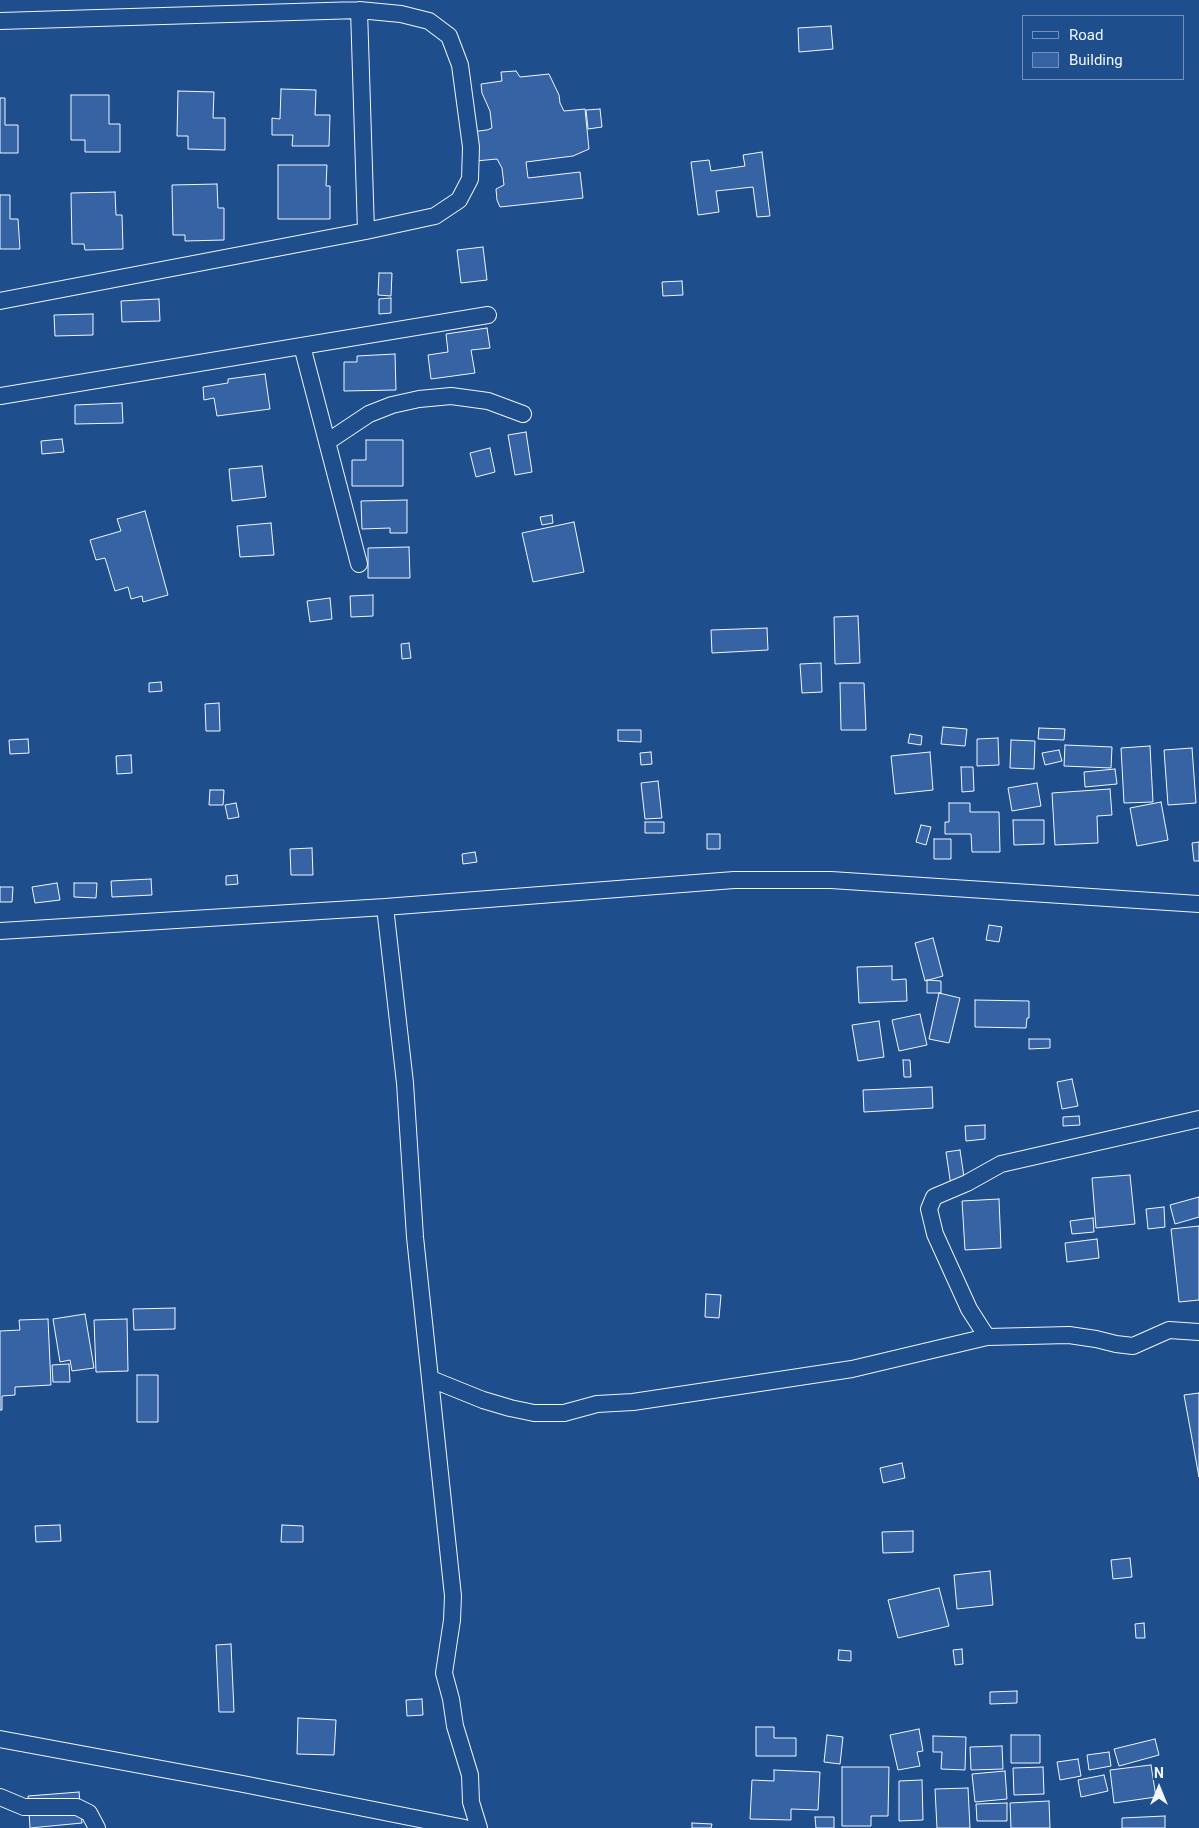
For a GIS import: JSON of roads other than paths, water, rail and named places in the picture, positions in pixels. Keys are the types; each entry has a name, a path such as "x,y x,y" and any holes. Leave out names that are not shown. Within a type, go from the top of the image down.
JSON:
{"street":[{"path":"360,10 366,231"},
{"path":"0,21 360,10 402,14 429,21 448,36 460,64 471,147 470,179 459,200 435,216 0,301"},
{"path":"0,396 488,315"},
{"path":"302,346 359,564"},
{"path":"327,442 370,414 392,405 419,399 450,396 488,401 523,414"},
{"path":"0,931 386,907 734,880 831,880 1199,904"},
{"path":"386,907 406,1083 415,1237 453,1596 452,1620 444,1673 459,1741 470,1775 471,1802 479,1828"},
{"path":"987,1337 969,1309 935,1234 929,1209 934,1197 967,1183 1001,1164 1199,1119"},
{"path":"431,1379 483,1400 510,1408 534,1412 564,1413 597,1404 633,1402 852,1369 987,1337 1069,1335 1133,1346 1169,1330 1199,1332"},
{"path":"0,1740 243,1784 465,1828"},
{"path":"0,1797 24,1807 77,1807 89,1813 97,1828"}]}
